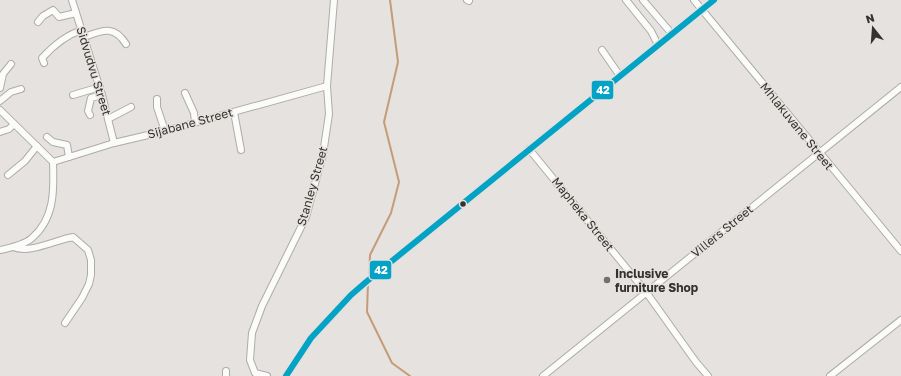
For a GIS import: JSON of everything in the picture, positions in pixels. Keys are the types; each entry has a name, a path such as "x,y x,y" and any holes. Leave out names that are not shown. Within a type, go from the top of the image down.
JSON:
{"street":[{"name":"Sidvudvu Street","path":"72,0 100,87 114,143"},
{"name":"Stanley Street","path":"267,376 255,373 250,360 252,333 262,306 306,217 323,154 329,114 327,86 334,0"},
{"path":"626,0 651,31 658,45"},
{"path":"642,0 672,34"},
{"name":"Mhlakuvane Street","path":"694,0 901,251"},
{"path":"286,376 311,338 351,295 714,0"},
{"path":"38,22 43,16 53,10 59,17 76,13"},
{"path":"44,63 42,58 48,51 68,36 82,30"},
{"path":"84,37 96,32 113,31 120,35 126,44"},
{"path":"602,50 620,76"},
{"path":"0,88 3,74 11,64"},
{"name":"Sijabane Street","path":"53,162 114,143 165,131 327,86"},
{"path":"73,95 100,87"},
{"name":"Villers Street","path":"543,376 819,152 901,88"},
{"path":"0,101 11,92 21,89"},
{"path":"185,93 194,113 195,122"},
{"path":"90,116 88,111 91,98 102,94"},
{"path":"157,99 157,107 165,131"},
{"path":"108,119 131,107"},
{"path":"0,110 53,162 54,188 52,205 46,219 32,239 13,247 0,250"},
{"path":"234,112 241,150"},
{"path":"0,132 9,129 14,124"},
{"path":"47,137 53,142 67,145 69,157"},
{"path":"8,175 25,161 37,146"},
{"name":"Mapheka Street","path":"529,149 646,292 696,362 708,376"},
{"path":"13,247 25,249 43,246 73,237 88,250 91,260 91,275 89,284 65,323"},
{"path":"830,376 901,320"}],"waterway":[{"path":"369,279 370,255 391,213 399,182 384,122 398,62 390,0"},
{"path":"368,283 367,312 392,363 410,376"}],"transit line":[{"name":"42","path":"286,376 311,338 351,295 714,0"}],"place":[{"name":"Inclusive furniture Shop","path":"607,280"}]}
